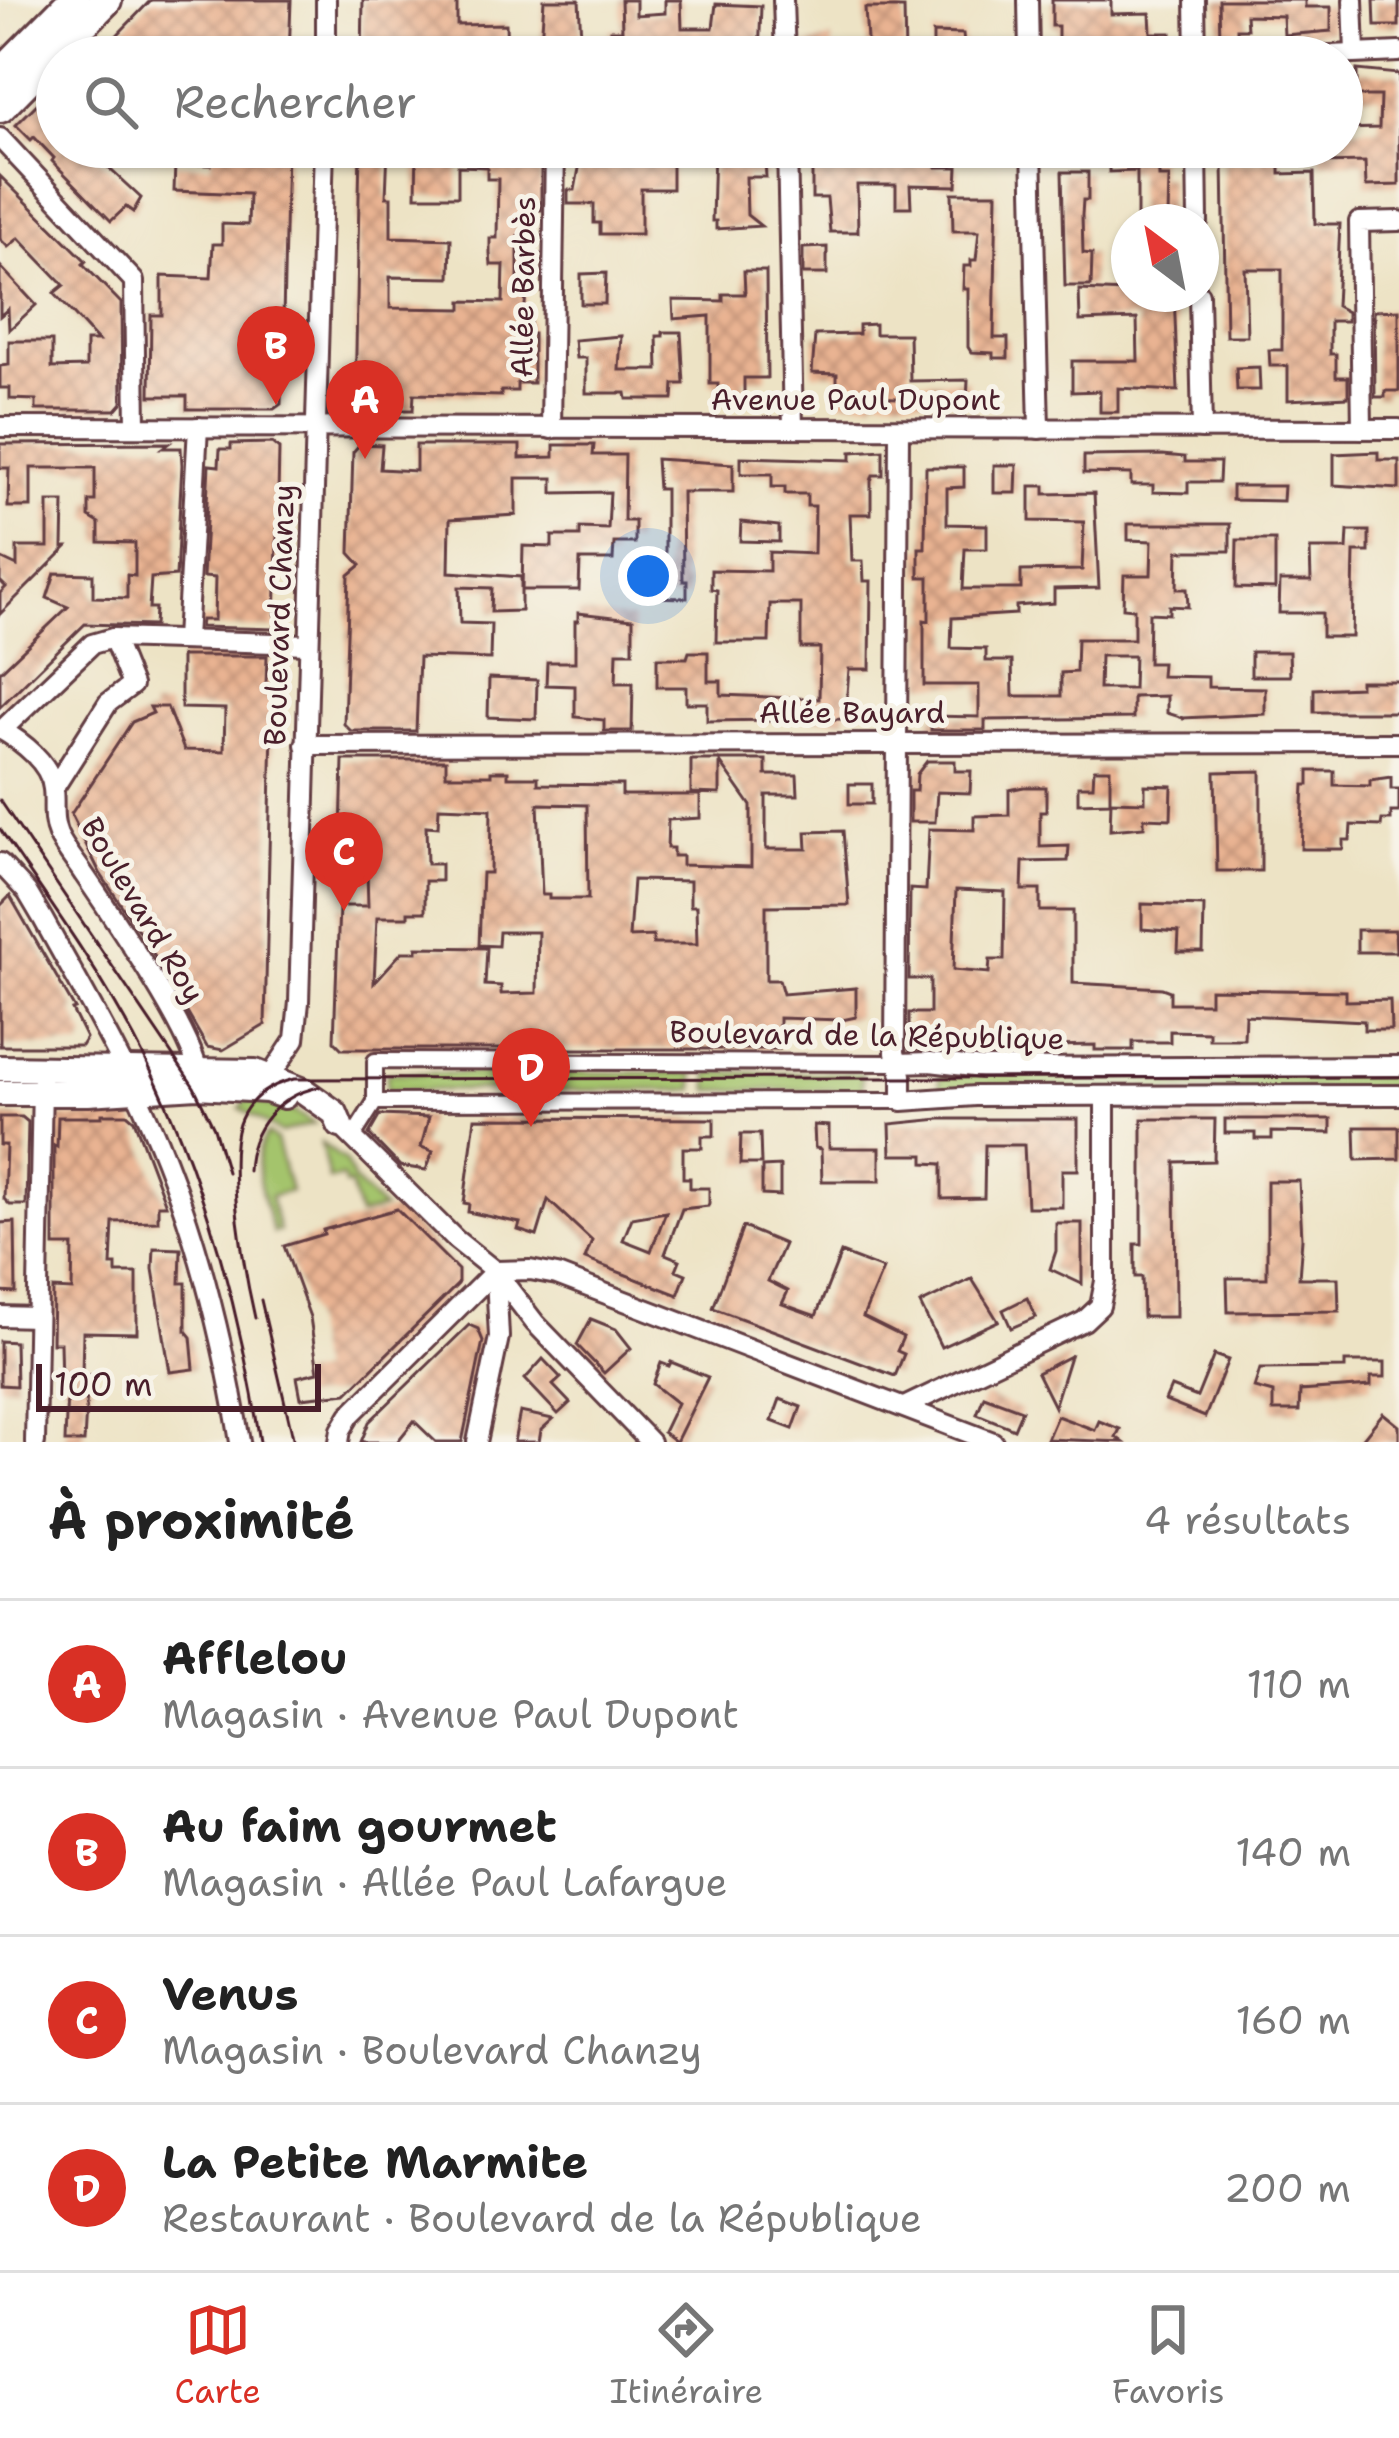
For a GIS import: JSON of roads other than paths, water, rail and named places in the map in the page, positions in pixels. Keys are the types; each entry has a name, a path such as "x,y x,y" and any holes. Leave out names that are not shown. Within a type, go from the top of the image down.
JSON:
{"main road":[{"path":"38,36 74,0"},
{"path":"70,36 106,0"},
{"path":"0,75 36,39"},
{"path":"0,106 36,70"}],"street":[{"path":"326,0 326,36"},
{"path":"784,0 785,36"},
{"path":"1028,0 1029,36"},
{"path":"1195,0 1196,36"},
{"path":"1353,0 1354,36"},
{"path":"1363,53 1399,52"},
{"path":"0,138 134,281 136,426"},
{"name":"Boulevard Chanzy","path":"266,1083 295,1039 299,1002 323,168"},
{"name":"Allée Barbès","path":"550,429 555,168"},
{"path":"787,168 793,428"},
{"path":"1032,168 1039,429"},
{"path":"1197,168 1198,204"},
{"path":"1363,429 1359,222 1399,221"},
{"path":"1199,312 1202,429"},
{"name":"Avenue Paul Dupont","path":"0,427 1399,429"},
{"path":"186,639 198,427"},
{"path":"898,430 895,742 902,1101"},
{"path":"54,788 108,703 132,685 113,638"},
{"path":"1,730 92,644 113,638 308,644"},
{"name":"Boulevard Roy","path":"1,730 45,767 54,788 52,807 58,834 115,918 199,1078"},
{"name":"Allée Bayard","path":"305,745 1399,742"},
{"path":"0,863 27,892 148,1116 212,1301 240,1442"},
{"path":"87,1081 109,1040"},
{"name":"Boulevard de la République","path":"346,1132 375,1102 375,1060 930,1062 982,1068 1399,1066"},
{"path":"0,1068 42,1081"},
{"path":"0,1093 42,1081 199,1078 231,1069 266,1083 346,1132 455,1239 495,1271 535,1323 650,1442"},
{"path":"35,1442 42,1081"},
{"path":"87,1081 148,1116"},
{"name":"Boulevard de la République","path":"375,1102 1399,1095"},
{"path":"904,1407 1084,1321 1100,1306 1105,1281 1105,1096"},
{"path":"339,1442 350,1415 495,1271 530,1270 557,1275 993,1442"},
{"path":"477,1442 499,1337 495,1271"},
{"path":"0,1316 36,1317"}],"tram line":[{"path":"0,800 194,1087 214,1128 227,1172"},
{"path":"0,829 107,990 170,1113 226,1277 260,1442"},
{"path":"255,1318 238,1220 235,1142 243,1115 254,1100 294,1079 1399,1077"},
{"path":"248,1171 254,1141 269,1116 290,1098 319,1087"},
{"path":"261,1300 294,1442"}],"place":[{"name":"Au faim gourmet","path":"276,405"},
{"name":"Afflelou","path":"365,459"},
{"name":"Venus","path":"344,911"},
{"name":"La Petite Marmite","path":"531,1127"}]}
